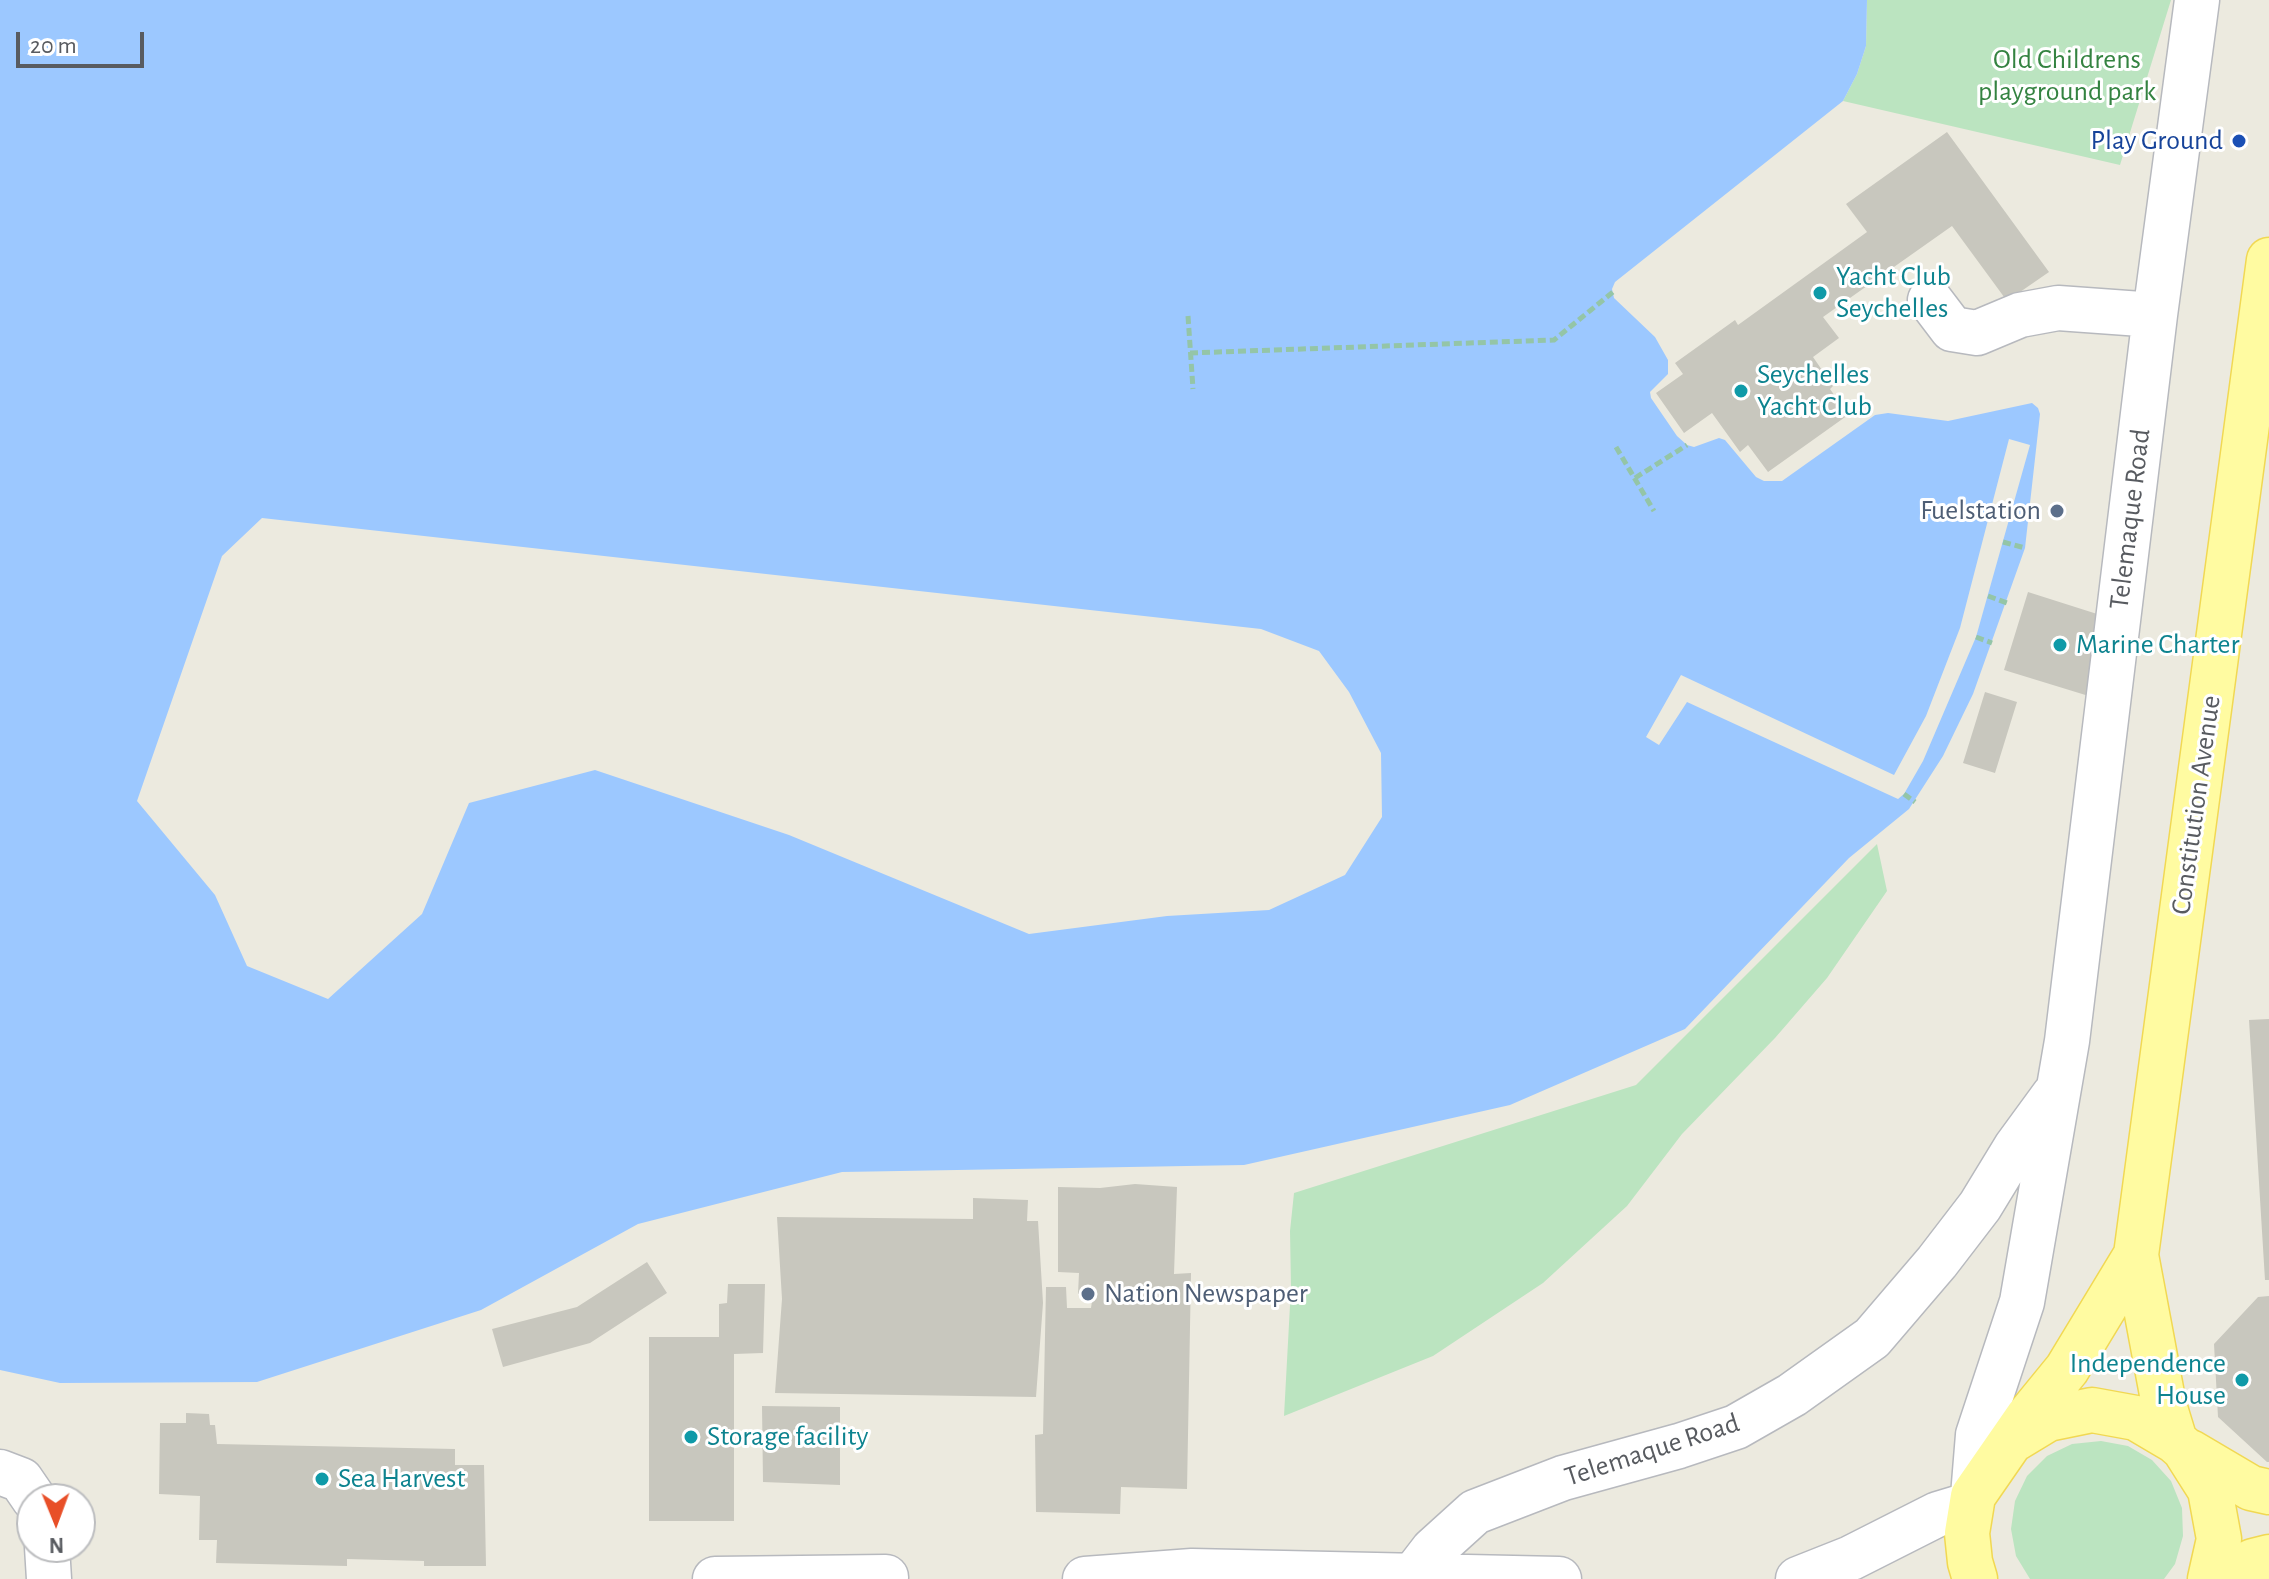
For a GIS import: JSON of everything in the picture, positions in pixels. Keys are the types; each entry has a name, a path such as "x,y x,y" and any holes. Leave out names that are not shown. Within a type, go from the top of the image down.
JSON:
{"main road":[{"name":"Constitution Avenue","path":"2180,1445 2164,1405 2136,1255 2269,260"},
{"name":"Constitution Avenue","path":"1972,1500 2010,1442 2067,1369 2136,1255"},
{"path":"2010,1442 2048,1419 2092,1410 2136,1418 2251,1488 2269,1492"},
{"path":"2180,1445 2210,1490 2219,1539 2210,1579"},
{"path":"1972,1500 1967,1533 1975,1579"},
{"path":"2222,1579 2253,1561 2269,1557"}],"street":[{"name":"Telemaque Road","path":"1972,1500 1978,1435 2022,1302 2060,1087 2197,0"},
{"path":"1930,300 1952,329 1977,333 2020,315 2058,308 2155,315"},
{"name":"Telemaque Road","path":"1413,1576 1433,1550 1475,1512 1563,1478 1736,1427 1792,1395 1872,1338 1980,1206 2016,1147 2060,1087"},
{"path":"0,1472 23,1483"},
{"path":"1798,1579 1851,1558 1972,1500"},
{"path":"1085,1579 1192,1571 1559,1579"},
{"path":"715,1579 886,1577"}],"path":[{"path":"1190,353 1554,340 1613,292"},
{"path":"1188,316 1193,389"},
{"path":"1635,478 1687,445"},
{"path":"1616,447 1654,511"},
{"path":"2003,542 2025,548"},
{"path":"1988,596 2007,603"},
{"path":"1976,637 1992,643"},
{"path":"1904,794 1915,802"}],"green space":[{"name":"Old Childrens playground park","path":"1867,0 2171,0 2120,165 1843,101 1857,74 1866,46"},
{"path":"1877,844 1887,891 1827,978 1775,1038 1682,1134 1627,1206 1543,1283 1433,1356 1284,1416 1294,1193 1636,1085"},
{"path":"2101,1441 2128,1446 2152,1460 2171,1481 2182,1508 2183,1536 2175,1564 2164,1579 2030,1579 2016,1556 2011,1529 2015,1501 2027,1476 2047,1456 2072,1444"}],"water":[{"path":"0,0 1867,0 1866,46 1857,74 1843,101 1615,282 1612,289 1614,298 1655,337 1668,360 1668,374 1650,392 1677,436 1694,447 1719,438 1725,440 1756,477 1764,481 1782,481 1875,415 1888,413 1948,421 2032,403 2040,414 2025,548 1973,694 1943,756 1909,809 1849,858 1685,1029 1510,1105 1244,1165 842,1172 638,1224 481,1310 257,1382 60,1383 0,1370","holes":["262,518 1261,629 1319,651 1349,692 1381,753 1382,817 1345,875 1269,910 1167,916 1029,934 789,835 595,770 469,803 422,914 328,999 247,966 215,895 137,801 222,556"]}],"pier":[{"path":"2009,439 2030,445 1976,637 1923,761 1898,799 1687,702 1659,745 1646,737 1681,675 1894,775 1926,716 1960,628"}],"building":[{"path":"1947,132 2049,272 2007,301 1952,226 1823,317 1839,338 1813,357 1848,415 1768,472 1748,445 1740,452 1712,413 1684,433 1656,393 1683,374 1675,363 1735,320 1738,325 1867,232 1846,204"},
{"name":"Marine Charter","path":"2028,592 2116,620 2092,697 2004,670"},
{"path":"1985,692 2017,702 1995,773 1963,763"},
{"name":"Independence House","path":"2269,1019 2269,1280 2265,1280 2249,1020"},
{"path":"1135,1184 1177,1187 1174,1274 1191,1273 1187,1489 1121,1487 1120,1514 1036,1512 1035,1435 1043,1434 1046,1287 1066,1287 1067,1308 1091,1308 1093,1294 1078,1294 1079,1273 1058,1272 1058,1187 1100,1188"},
{"path":"973,1198 1028,1200 1027,1221 1038,1221 1043,1303 1036,1397 775,1393 782,1299 777,1217 973,1219"},
{"path":"647,1262 667,1293 590,1343 503,1367 492,1329 577,1307"},
{"name":"Storage facility","path":"728,1284 765,1284 763,1353 734,1354 734,1521 649,1521 649,1337 719,1337 719,1304 727,1303"},
{"name":"Independence House","path":"2269,1296 2267,1462 2218,1417 2214,1344 2258,1297"},
{"path":"762,1406 840,1407 840,1485 763,1482"},
{"name":"Sea Harvest","path":"186,1413 209,1414 210,1425 215,1425 217,1444 455,1449 455,1465 484,1465 486,1566 424,1566 424,1561 347,1559 347,1566 216,1563 217,1540 199,1540 200,1496 159,1494 160,1423 186,1423"}],"place":[{"name":"Play Ground","path":"2239,141"},
{"name":"Yacht Club Seychelles","path":"1820,293"},
{"name":"Seychelles Yacht Club","path":"1741,391"},
{"name":"Fuelstation","path":"2057,511"},
{"name":"Marine Charter","path":"2060,645"},
{"name":"Nation Newspaper","path":"1088,1294"},
{"name":"Independence House","path":"2242,1380"},
{"name":"Storage facility","path":"691,1437"},
{"name":"Sea Harvest","path":"322,1479"}]}
